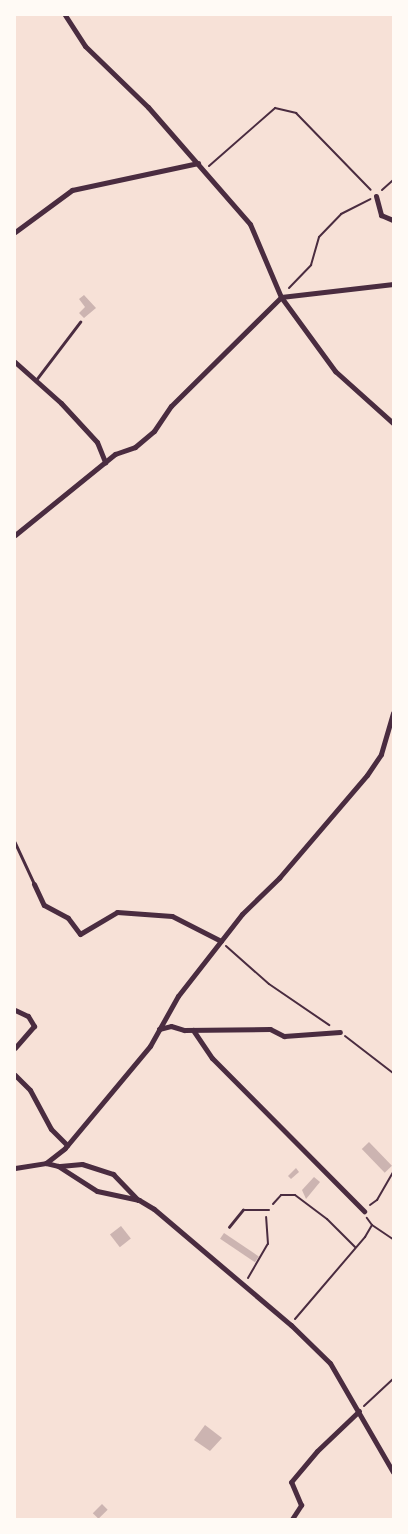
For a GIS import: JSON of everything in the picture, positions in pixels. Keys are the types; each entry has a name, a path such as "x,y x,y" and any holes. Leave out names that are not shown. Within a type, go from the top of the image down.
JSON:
{"street":[{"path":"65,15 85,46 148,107 205,169 250,224 281,297 335,371 393,423"},
{"path":"15,232 72,190 198,163"},
{"path":"376,196 381,215 393,220"},
{"path":"15,535 118,452 135,447 154,431 171,406 281,297 393,284"},
{"path":"15,362 36,380 97,442 105,462"},
{"path":"46,1163 67,1145 150,1046 178,996 220,941 367,775 381,754 393,714"},
{"path":"34,884 44,905 68,918 80,934 117,912 172,916 220,941"},
{"path":"15,1010 28,1016 34,1026 15,1048"},
{"path":"159,1029 171,1026 193,1030 270,1029 284,1036 340,1032"},
{"path":"193,1030 212,1058 364,1211"},
{"path":"15,1076 30,1090 51,1129 67,1145"},
{"path":"15,1168 46,1163 58,1166 97,1191 138,1200"},
{"path":"58,1166 82,1164 97,1167 112,1174 138,1200 154,1209 241,1286 290,1325 330,1363 393,1472"},
{"path":"292,1519 302,1505 291,1482 316,1451 358,1411"}],"lane":[{"path":"36,380 80,322"},
{"path":"15,842 34,884"},
{"path":"229,1227 243,1210 269,1210"}],"path":[{"path":"205,169 275,108 296,113 376,196"},
{"path":"281,297 309,267 319,237 337,218 376,196 393,180"},
{"path":"220,941 269,984 340,1032 393,1073"},
{"path":"393,1172 377,1200 364,1211 371,1224 393,1239"},
{"path":"241,1286 258,1265 268,1244 265,1223 269,1210 280,1195 295,1195 332,1223 355,1247"},
{"path":"290,1325 355,1247 371,1224"},
{"path":"358,1411 393,1379"}],"building":[{"path":"84,295 96,308 84,318 79,313 85,307 79,299"},
{"path":"369,1142 392,1166 385,1173 362,1149"},
{"path":"296,1168 299,1172 291,1179 288,1176"},
{"path":"314,1177 320,1182 306,1199 302,1190"},
{"path":"121,1226 131,1239 120,1247 110,1235"},
{"path":"224,1233 259,1256 255,1262 220,1239"},
{"path":"205,1425 222,1438 210,1451 194,1440"},
{"path":"102,1504 108,1510 98,1519 93,1513"}]}
